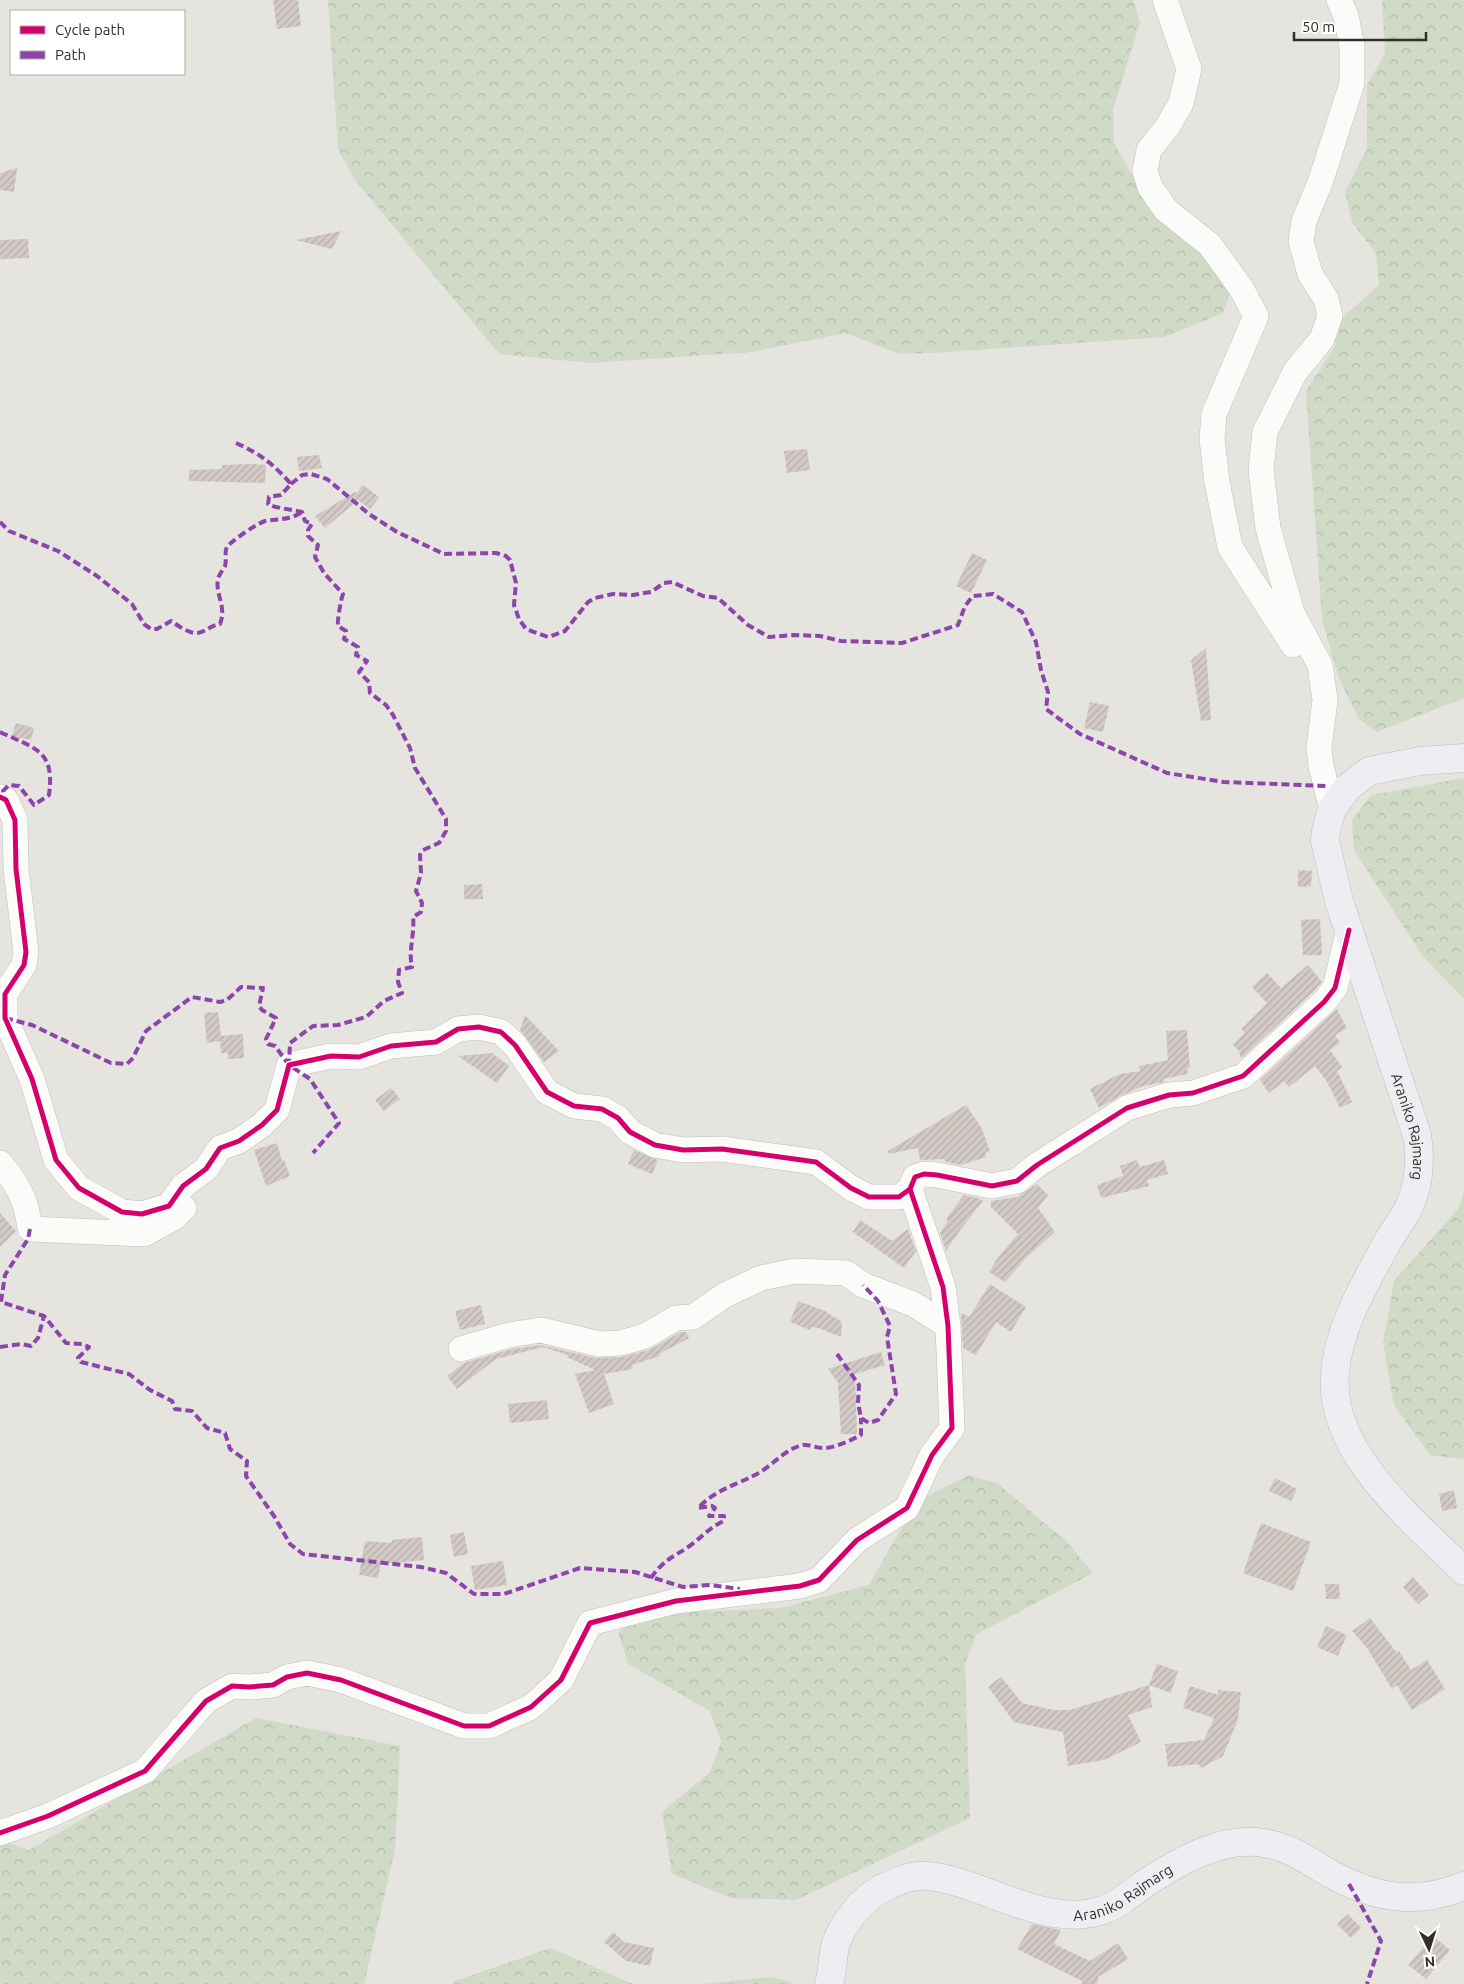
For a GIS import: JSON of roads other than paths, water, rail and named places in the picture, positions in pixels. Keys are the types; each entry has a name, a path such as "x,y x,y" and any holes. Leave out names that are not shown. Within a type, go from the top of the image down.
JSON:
{"highway":[{"name":"Araniko Rajmarg","path":"1464,758 1420,761 1369,771 1347,788 1332,809 1325,841 1339,901 1417,1135 1420,1157 1419,1174 1408,1209 1391,1235 1359,1295 1341,1342 1335,1374 1336,1406 1353,1446 1378,1485 1464,1571"},
{"name":"Araniko Rajmarg","path":"829,1984 836,1943 851,1916 872,1894 906,1878 927,1876 942,1878 1025,1906 1080,1914 1104,1910 1168,1868 1202,1853 1236,1842 1262,1842 1283,1847 1349,1884 1370,1893 1391,1897 1424,1897 1464,1886"}],"street":[{"path":"1165,0 1189,69 1181,103 1168,126 1149,150 1145,171 1150,187 1166,210 1210,245 1241,288 1256,316 1214,414 1212,439 1217,482 1230,547 1302,657 1322,679"},
{"path":"1332,809 1321,766 1319,748 1325,700 1320,665 1292,613 1268,528 1261,470 1265,432 1295,372 1322,339 1330,316 1326,299 1310,274 1302,241 1304,221 1320,183 1352,83 1352,46 1346,16 1339,0"},
{"path":"0,797 6,800 15,820 16,868 26,952 24,965 5,994 5,1018 32,1079 56,1160 79,1188 122,1212 142,1214 168,1206 183,1186 206,1169"},
{"path":"0,1163 23,1195 28,1209 30,1229 144,1234 175,1216 198,1195 206,1169 220,1148 239,1141 262,1125 277,1110 289,1065 331,1056 360,1058 391,1046 436,1042 458,1029 479,1027 501,1032 515,1045 547,1092 574,1106 602,1109 618,1118 630,1132 655,1145 683,1150 722,1149 816,1162 851,1188 869,1197 898,1196 910,1189 916,1176 924,1174 992,1186 1017,1181 1037,1165 1127,1108 1169,1095 1193,1092 1244,1076 1324,1002 1335,988 1349,930"},
{"path":"0,1832 48,1816 145,1771 206,1701 232,1686 273,1685 287,1677 307,1673 341,1680 464,1726 489,1726 531,1707 561,1680 590,1623 676,1601 800,1586 819,1580 857,1540 907,1508 932,1455 952,1428 948,1326 942,1287 910,1189"},
{"path":"461,1349 509,1335 541,1330 600,1344 621,1343 645,1336 676,1318 693,1318 725,1295 761,1278 795,1271 846,1273 863,1285 913,1304 948,1326"}]}
